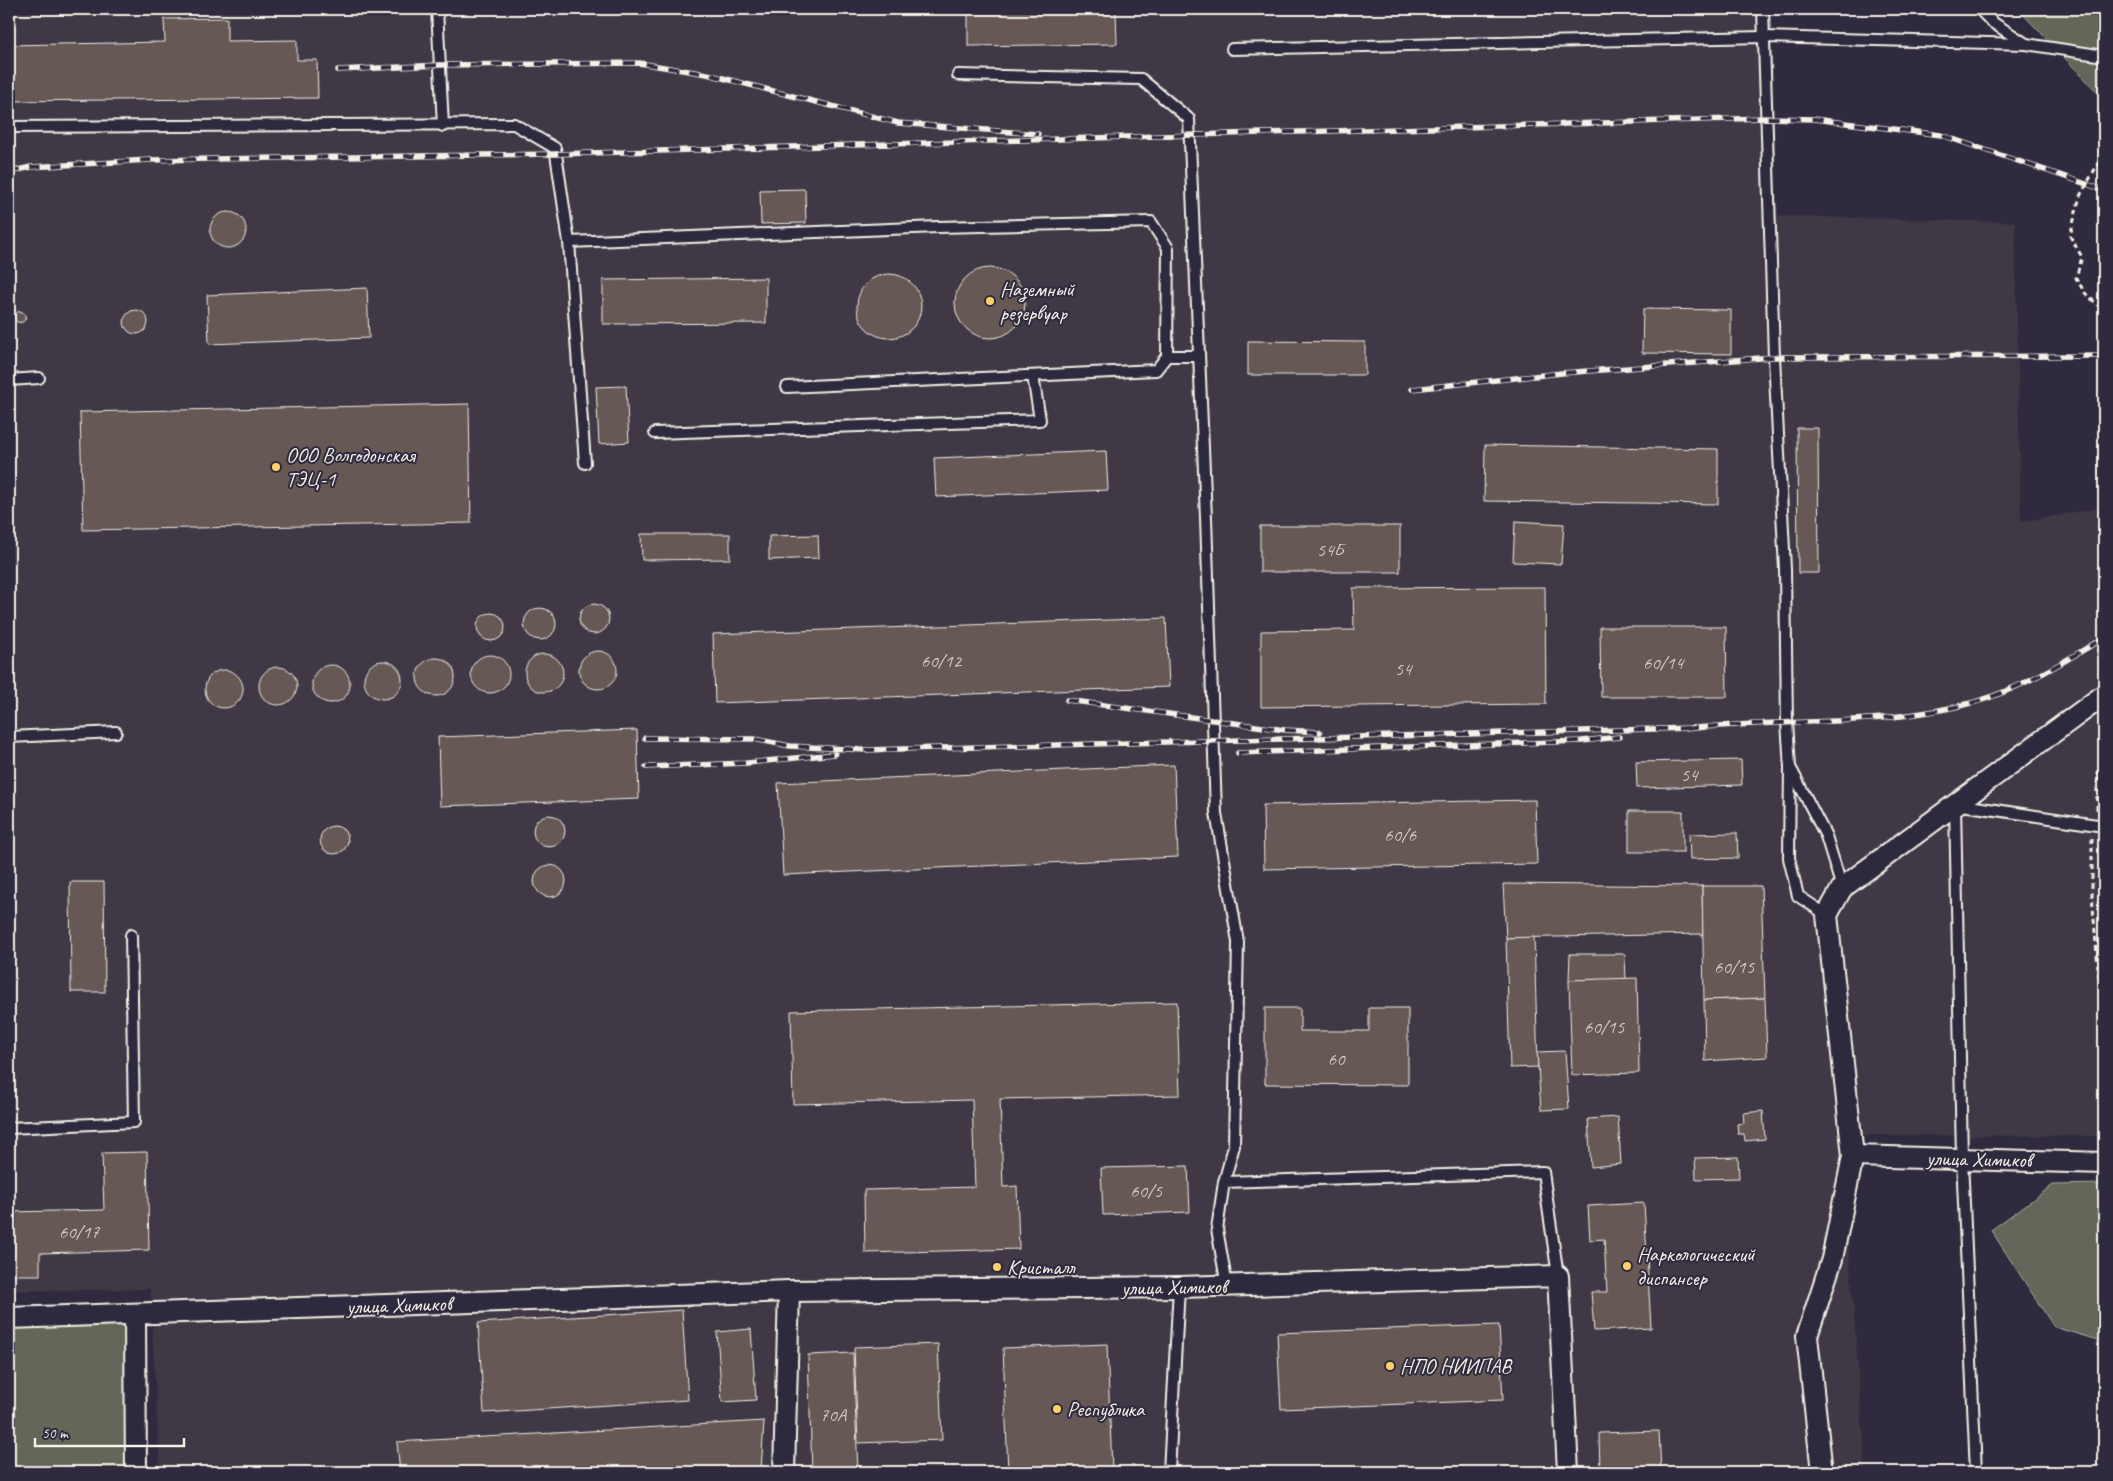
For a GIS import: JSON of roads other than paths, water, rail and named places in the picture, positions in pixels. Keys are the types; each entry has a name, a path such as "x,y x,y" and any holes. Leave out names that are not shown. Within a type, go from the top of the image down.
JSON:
{"street":[{"path":"1822,1472 1807,1336 1832,1259 1854,1156 1827,915 1842,888 2104,695"},
{"name":"улица Химиков","path":"1854,1156 2104,1163"},
{"path":"1558,1276 1568,1472"},
{"name":"улица Химиков","path":"9,1318 789,1291 1179,1287 1558,1276"},
{"path":"784,1472 789,1291"},
{"path":"135,1315 136,1472"}],"lane":[{"path":"438,9 443,126"},
{"path":"1763,9 1774,357 1784,569 1786,722 1790,767 1789,858 1798,896 1827,915"},
{"path":"1979,9 1992,22 2026,44"},
{"path":"1232,49 1764,37 2026,44 2104,56"},
{"path":"958,75 1141,79 1189,119 1216,813 1238,942 1234,1146 1224,1182 1217,1229 1227,1286"},
{"path":"9,127 443,126 514,124 555,148 569,242 585,463"},
{"path":"569,242 938,227 1151,222 1168,248 1167,356 1156,370 787,387"},
{"path":"1167,356 1199,356"},
{"path":"655,433 1040,420 1033,376"},
{"path":"9,380 39,378"},
{"path":"9,737 116,732"},
{"path":"1790,767 1826,836 1842,888"},
{"path":"1976,1472 1962,1159 1955,804 2100,824"},
{"path":"9,1128 134,1122 131,935"},
{"path":"1224,1182 1542,1172 1558,1276"},
{"path":"1169,1472 1179,1287"}],"railway":[{"path":"338,70 440,65 639,63 707,74 898,123 1038,134"},
{"path":"9,172 31,167 149,160 556,154 1766,118 1814,119 1941,135 2104,190"},
{"path":"1412,389 1562,373 1774,357 2104,356"},
{"path":"1686,729 1868,719 1940,710 1975,702 2009,690 2104,638"},
{"path":"1067,700 1285,730 1320,732"},
{"path":"645,738 754,739 790,746 865,750 1693,728"},
{"path":"1238,753 1582,741 1619,737"},
{"path":"646,767 747,763 835,754"}],"place":[{"name":"Наземный резервуар","path":"990,301"},
{"name":"ООО Волгодонская ТЭЦ-1","path":"276,467"},
{"name":"Наркологический диспансер","path":"1627,1266"},
{"name":"Кристалл","path":"997,1267"},
{"name":"НПО НИИПАВ","path":"1390,1366"},
{"name":"Республика","path":"1057,1409"}]}
